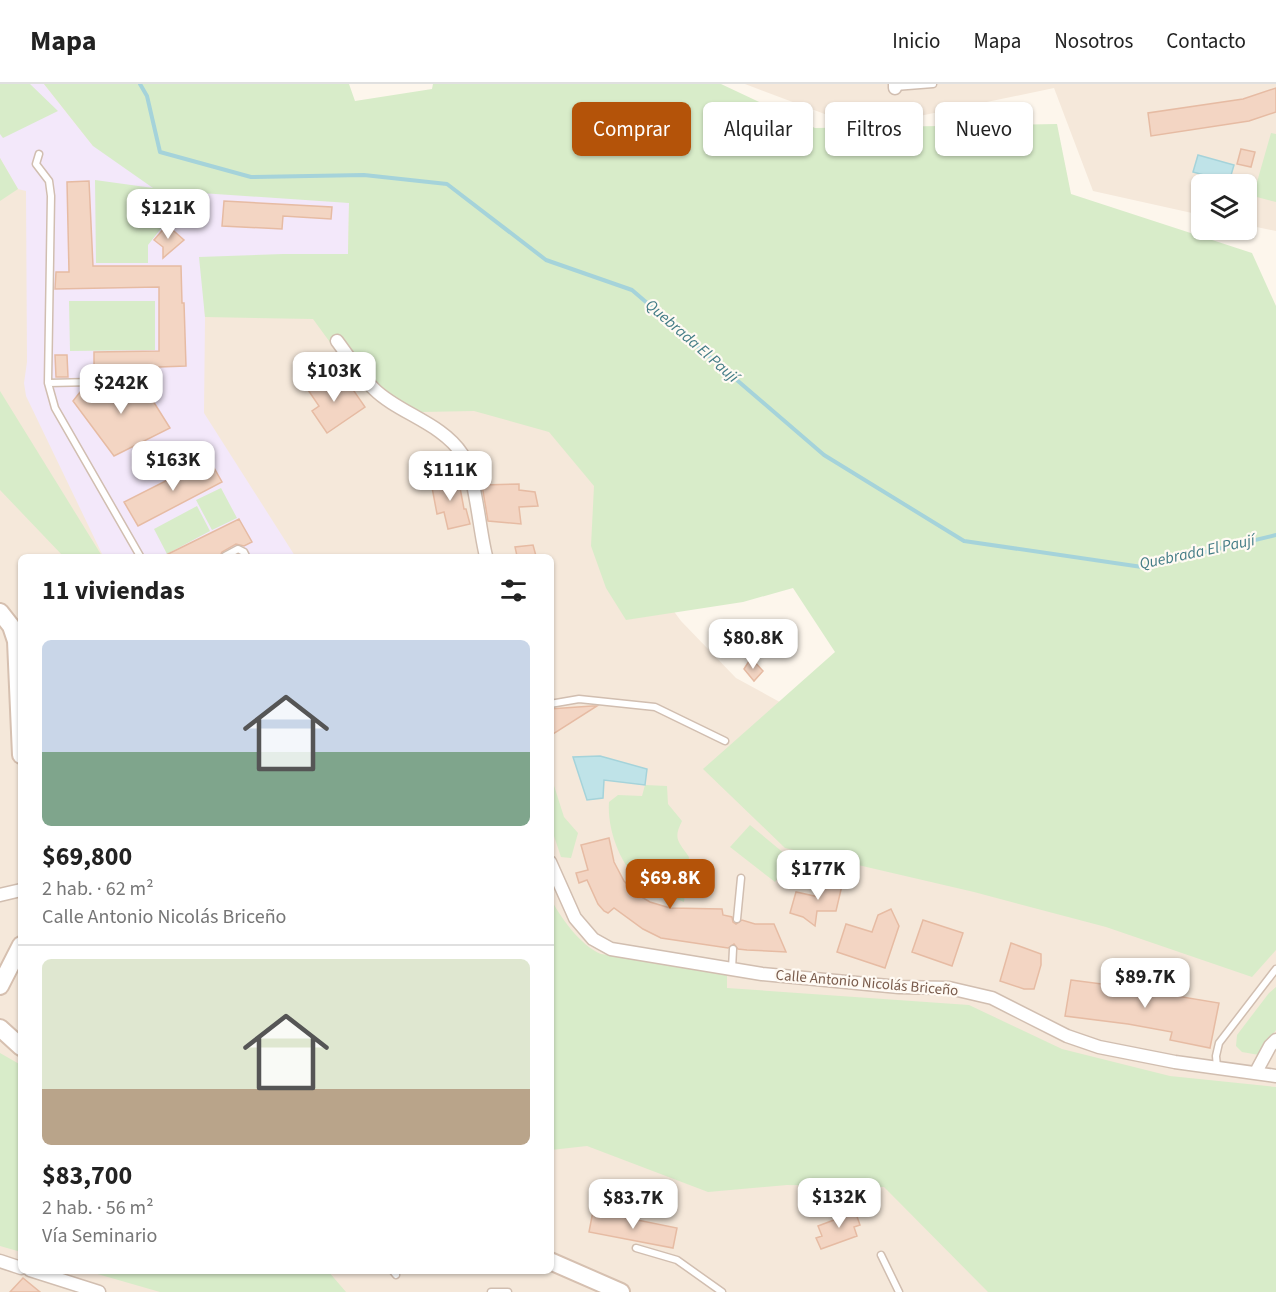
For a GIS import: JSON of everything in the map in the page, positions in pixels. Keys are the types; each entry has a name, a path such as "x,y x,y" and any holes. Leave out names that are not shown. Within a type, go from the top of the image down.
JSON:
{"main road":[{"path":"0,612 11,626 16,641 18,687"},
{"path":"0,986 18,951"},
{"path":"0,1028 18,1044"},
{"path":"554,1263 621,1292"}],"street":[{"path":"337,341 375,390 435,428 461,452 468,467 486,554"},
{"name":"Calle Antonio Nicolás Briceño","path":"554,871 575,918 593,939 611,949 732,970 899,987 949,988 970,992 992,998 1067,1036 1099,1047 1175,1062 1276,1076"},
{"path":"0,895 18,891"},
{"path":"1256,1072 1270,1046 1276,1040"},
{"path":"0,1261 18,1267"},
{"path":"43,1274 99,1292"}],"lane":[{"path":"895,86 933,84"},
{"path":"39,154 36,164 49,181 51,196 48,383 55,408 139,554"},
{"path":"48,383 140,381"},
{"path":"229,554 238,549 245,554"},
{"path":"554,703 579,699 655,707 725,741"},
{"path":"737,919 741,878"},
{"path":"732,970 733,949"},
{"path":"1217,1067 1216,1056 1219,1043 1276,969"},
{"path":"636,1248 677,1260 722,1292"},
{"path":"881,1255 899,1292"},
{"path":"491,1292 508,1292"}],"shaded area":[{"path":"0,84 211,84 358,176 597,413 650,579 681,621 736,678 787,706 1276,907 1276,1292 0,1292"},
{"path":"0,84 44,84 93,146 349,203 348,254 304,254 203,288 204,413 294,554 102,554 26,396 24,383 27,362 26,191 18,189 0,158"},
{"path":"745,84 1276,84 1276,231 1257,227 1257,174 1191,174 1191,213 1093,191 1054,88 987,102 935,102 935,113 923,115 923,102 825,102 825,114 813,110 813,102 793,102"}],"green space":[{"path":"0,84 30,84 58,111 3,138 0,134"},
{"path":"44,84 349,84 355,101 432,89 433,84 721,84 759,102 703,102 703,156 813,156 813,127 825,128 825,156 923,156 923,126 935,126 935,156 1033,156 1033,124 1057,124 1071,194 1191,233 1191,240 1212,240 1252,253 1276,306 1276,950 1252,977 1106,927 974,892 785,848 703,769 835,652 793,588 743,602 626,620 606,588 591,546 594,486 549,432 474,411 421,412 367,393 313,319 205,317 199,257 348,254 349,203 201,193 185,220 166,222 148,245 148,263 96,263 95,180 153,188 93,146"},
{"path":"1271,133 1276,134 1276,202 1257,197 1257,182"},
{"path":"0,158 18,189 0,201"},
{"path":"69,301 155,301 155,350 70,351"},
{"path":"0,391 101,554 61,554 0,490"},
{"path":"221,488 237,518 212,530 196,500"},
{"path":"197,506 210,531 167,554 154,529"},
{"path":"645,785 667,786 668,804 682,821 677,836 689,857 684,902 641,883 627,867 616,846 610,824 609,802 618,795 642,796"},
{"path":"554,786 564,817 578,833 571,858 561,857 554,836"},
{"path":"750,825 791,859 775,882 730,847"},
{"path":"554,904 571,930 593,950 601,954 727,972 727,988 969,1005 1062,1049 1170,1076 1276,1087 1276,1292 988,1292 884,1187 787,1185 708,1192 587,1146 554,1150"},
{"path":"1276,987 1276,1030 1259,1055 1242,1052 1236,1046 1237,1035"},
{"path":"0,1053 18,1063 18,1251 0,1246"},
{"path":"97,1274 331,1274 346,1292 160,1292"}],"water":[{"path":"1198,155 1234,165 1231,174 1193,172"},
{"path":"600,756 647,769 645,785 604,780 603,798 587,800 573,757"}],"building":[{"path":"1276,88 1276,112 1249,121 1151,136 1148,113 1243,99"},
{"path":"1241,149 1255,152 1251,167 1237,164"},
{"path":"89,181 93,266 181,266 186,366 159,367 159,378 94,377 94,352 159,351 159,287 55,289 56,272 69,272 67,182"},
{"path":"224,201 332,207 331,219 283,216 282,229 222,226"},
{"path":"167,225 184,240 163,258 163,247 154,240"},
{"path":"55,355 67,355 68,377 56,377"},
{"path":"321,377 329,389 345,378 365,407 327,433 312,411 319,406 306,387"},
{"path":"143,385 170,428 114,456 73,401 84,387"},
{"path":"209,459 222,482 138,526 124,502"},
{"path":"458,477 464,509 466,509 470,524 448,529 444,512 437,514 431,482"},
{"path":"519,484 519,490 535,492 538,506 519,507 521,524 488,521 482,485"},
{"path":"239,519 252,542 244,546 236,544 221,554 168,554"},
{"path":"533,545 535,554 517,554 515,547"},
{"path":"751,658 763,671 754,681 744,669"},
{"path":"597,706 554,733 554,709"},
{"path":"609,838 614,862 624,881 638,895 650,902 670,908 722,909 723,915 732,917 736,924 742,920 755,924 774,924 786,952 738,949 734,944 728,948 661,938 643,929 614,908 608,913 604,911 598,904 587,880 579,883 576,873 588,870 581,845"},
{"path":"824,878 843,881 836,911 817,911 815,926 803,917 790,913 796,892 819,897"},
{"path":"891,909 899,926 885,968 837,952 846,924 872,932 878,915"},
{"path":"923,920 963,933 952,966 912,952"},
{"path":"1011,943 1041,954 1041,965 1034,989 1024,989 1000,981"},
{"path":"1071,980 1117,986 1118,981 1141,984 1142,980 1160,983 1158,993 1219,1003 1210,1048 1170,1040 1172,1032 1065,1016"},
{"path":"854,1208 860,1225 854,1227 857,1236 821,1249 816,1238 822,1236 818,1226 842,1217 840,1213"},
{"path":"593,1211 677,1228 673,1248 589,1232"},
{"path":"23,1278 40,1292 10,1292"}],"waterway":[{"name":"Quebrada El Paují","path":"140,84 147,96 160,152 251,177 364,175 447,184 546,260 632,290 824,455 964,541 1142,567 1276,535"}]}
